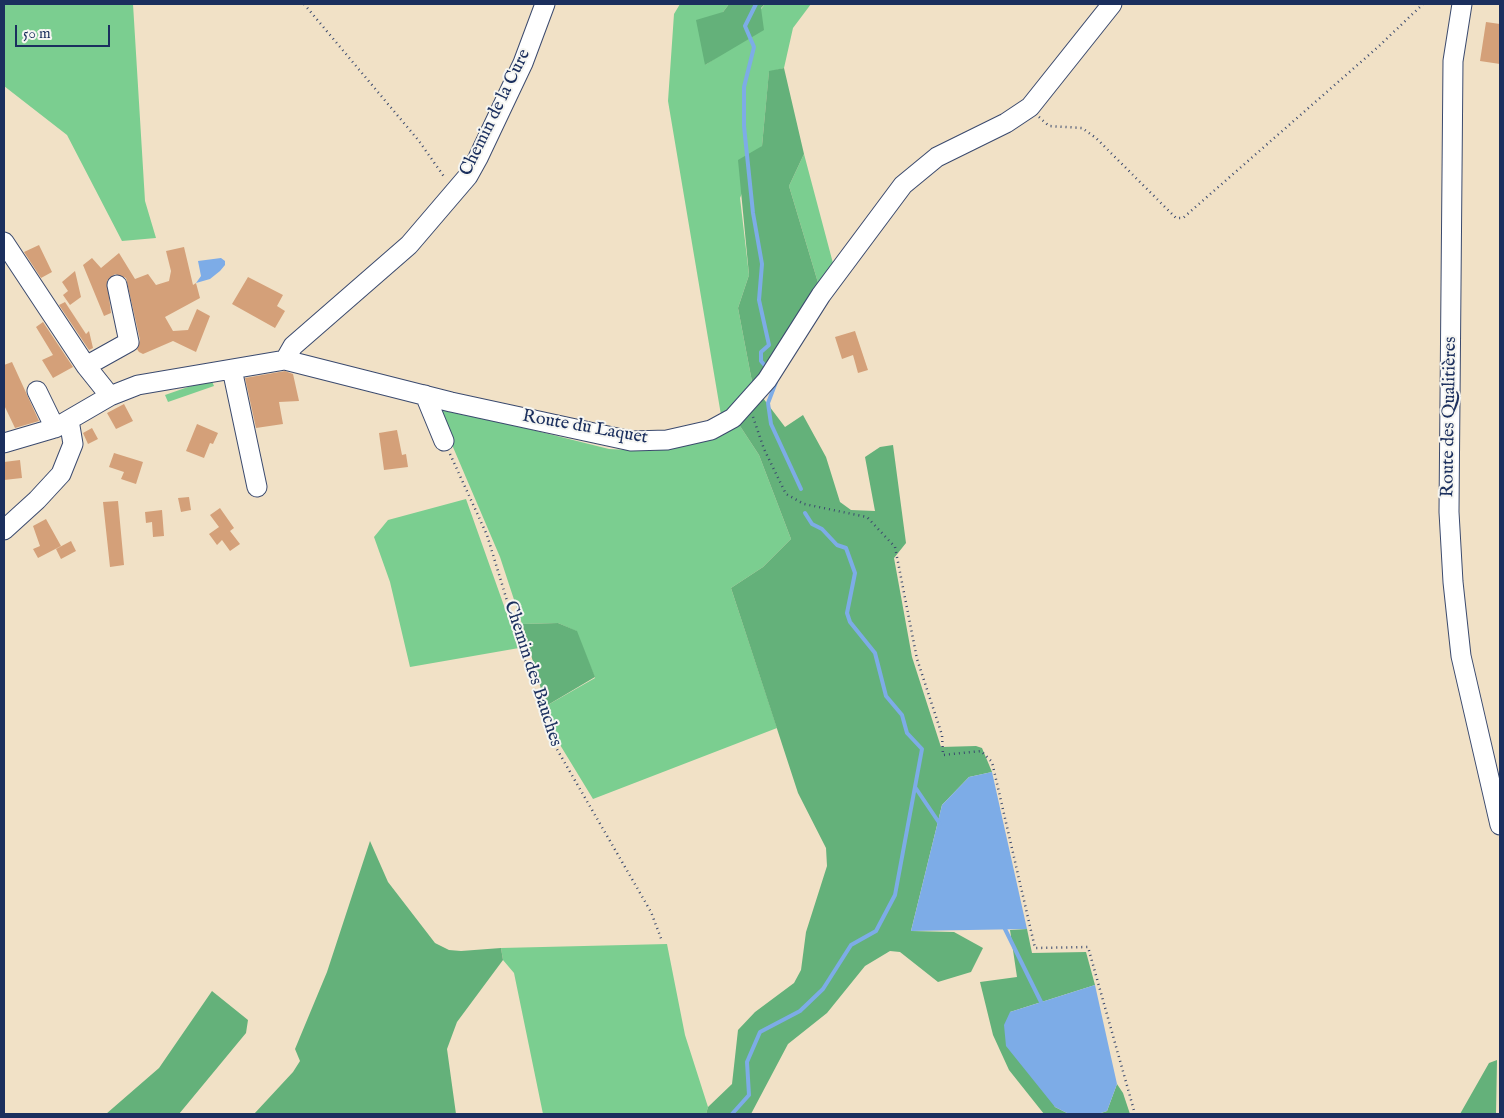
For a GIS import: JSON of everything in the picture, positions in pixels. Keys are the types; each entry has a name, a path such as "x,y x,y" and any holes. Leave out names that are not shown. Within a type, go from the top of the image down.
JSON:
{"street":[{"name":"Chemin de la Cure","path":"285,360 293,346 409,245 453,195 482,150 523,63 545,4"},
{"name":"Route du Laquet","path":"4,443 62,424 110,396 138,385 285,360 425,395 632,441 650,442 681,438 711,430 733,418 748,404 771,374 821,295 903,185 937,157 1019,116 1038,98 1112,4"},
{"name":"Route des Qualitières","path":"1462,4 1452,70 1449,512 1453,582 1461,656 1500,825"},
{"path":"4,242 86,366 110,396"},
{"path":"86,366 130,342 117,285"},
{"path":"232,369 257,487"},
{"path":"4,530 42,495 64,469 73,444 62,424 37,391"},
{"path":"425,395 444,441"}],"path":[{"path":"304,4 419,141 448,181 453,195"},
{"path":"1038,98 1038,115 1042,121 1049,126 1082,128 1096,138 1176,218 1183,218 1378,47 1423,4"},
{"path":"748,404 764,449 786,494 804,504 867,517 895,547 917,659 942,736 943,755 980,751 992,762 1035,948 1088,947 1135,1114"},
{"name":"Chemin des Bauches","path":"444,441 487,535 547,732 651,912 662,941"}],"green space":[{"path":"4,4 133,4 145,201 156,238 122,241 67,135 4,86"},
{"path":"680,4 729,4 723,12 705,65 728,50 765,4 811,4 793,28 784,68 769,72 762,146 740,198 749,275 738,308 753,387 735,407 721,415 668,101 674,14"},
{"path":"729,4 765,4 761,8 764,30 705,65 696,20 723,12"},
{"path":"784,68 804,154 789,186 819,286 753,387 738,308 749,275 738,160 762,146 769,71"},
{"path":"804,154 834,267 819,286 789,186"},
{"path":"211,379 214,386 168,402 165,395"},
{"path":"763,398 785,427 803,415 826,457 840,502 851,510 875,511 865,457 880,447 893,445 906,543 894,558 912,657 941,747 976,746 982,748 992,772 969,777 942,805 911,931 954,932 983,948 971,972 938,982 900,952 890,951 865,966 827,1013 788,1044 751,1114 706,1114 708,1107 732,1084 738,1030 755,1012 794,983 801,970 806,932 827,866 826,848 798,793 731,588 763,567 791,539 759,455 738,423"},
{"path":"441,407 609,449 649,451 676,448 709,439 738,423 759,455 791,539 763,567 731,588 777,728 593,799 551,730 546,706 595,678 576,631 558,623 522,624 500,557 438,412"},
{"path":"466,499 519,648 410,667 390,582 374,537 388,520"},
{"path":"558,623 577,631 595,677 546,706 522,624"},
{"path":"370,841 388,882 435,943 449,950 461,951 501,948 503,960 457,1022 447,1049 456,1114 254,1114 293,1072 300,1061 295,1049 327,972"},
{"path":"1027,929 1032,953 1086,952 1095,985 1010,1012 1055,1107 1069,1114 1044,1114 1009,1070 993,1035 980,982 1017,977 1010,930"},
{"path":"667,944 685,1035 708,1107 706,1114 543,1114 514,973 503,960 501,948"},
{"path":"212,991 248,1020 246,1033 179,1114 106,1114 159,1068"},
{"path":"1497,1060 1496,1114 1460,1114 1489,1063"},
{"path":"1117,1084 1123,1093 1130,1114 1098,1114 1107,1111"}],"water":[{"path":"221,258 225,261 225,265 220,271 210,279 196,283 201,276 198,261"},
{"path":"992,772 1027,929 911,931 942,805 969,777"},
{"path":"1095,985 1117,1084 1107,1111 1098,1114 1069,1114 1055,1107 1006,1046 1004,1025 1010,1012"}],"building":[{"path":"1486,22 1500,24 1500,64 1480,61"},
{"path":"39,245 52,272 41,278 24,252"},
{"path":"184,247 193,285 196,283 200,298 165,317 173,331 188,330 197,309 210,316 196,352 173,341 143,354 137,349 140,340 126,278 115,274 107,281 111,313 104,316 83,265 92,258 101,268 119,253 135,279 148,274 156,285 169,281 171,271 166,251"},
{"path":"75,271 81,297 70,305 63,295 68,291 62,282"},
{"path":"248,277 283,295 277,306 285,311 275,328 232,304"},
{"path":"65,302 86,334 89,331 93,348 89,350 59,305"},
{"path":"43,322 73,367 53,378 42,360 53,355 36,327"},
{"path":"855,331 868,370 858,373 853,355 842,359 835,337"},
{"path":"12,362 39,421 15,428 4,405 4,365"},
{"path":"285,371 293,374 299,401 279,402 283,424 256,428 245,378"},
{"path":"124,404 133,421 116,429 107,413"},
{"path":"197,424 218,433 213,444 210,443 204,458 186,451"},
{"path":"92,428 98,439 88,444 83,433"},
{"path":"397,430 402,455 406,454 408,467 384,470 379,433"},
{"path":"114,453 143,462 136,484 121,479 124,472 109,467"},
{"path":"20,460 22,478 4,480 4,462"},
{"path":"189,497 191,510 181,512 178,498"},
{"path":"118,501 124,565 110,567 103,502"},
{"path":"220,508 234,528 230,531 240,544 230,551 222,540 217,545 209,534 219,527 210,515"},
{"path":"162,510 164,536 153,537 152,522 146,523 145,512"},
{"path":"46,519 61,546 38,558 33,549 40,546 33,526"},
{"path":"71,541 76,551 61,559 56,549"}],"waterway":[{"path":"756,4 745,26 754,47 744,87 744,126 753,213 762,264 759,300 769,345 761,352 761,361 767,368"},
{"path":"776,382 768,403 771,424 801,489"},
{"path":"732,1114 749,1095 747,1062 760,1032 800,1011 823,989 851,945 876,931 895,895 922,749 907,733 902,715 886,696 875,653 850,622 847,613 855,573 846,548 837,545 822,529 812,524 805,513"},
{"path":"915,787 940,824"},
{"path":"1004,927 1043,1006"}]}
